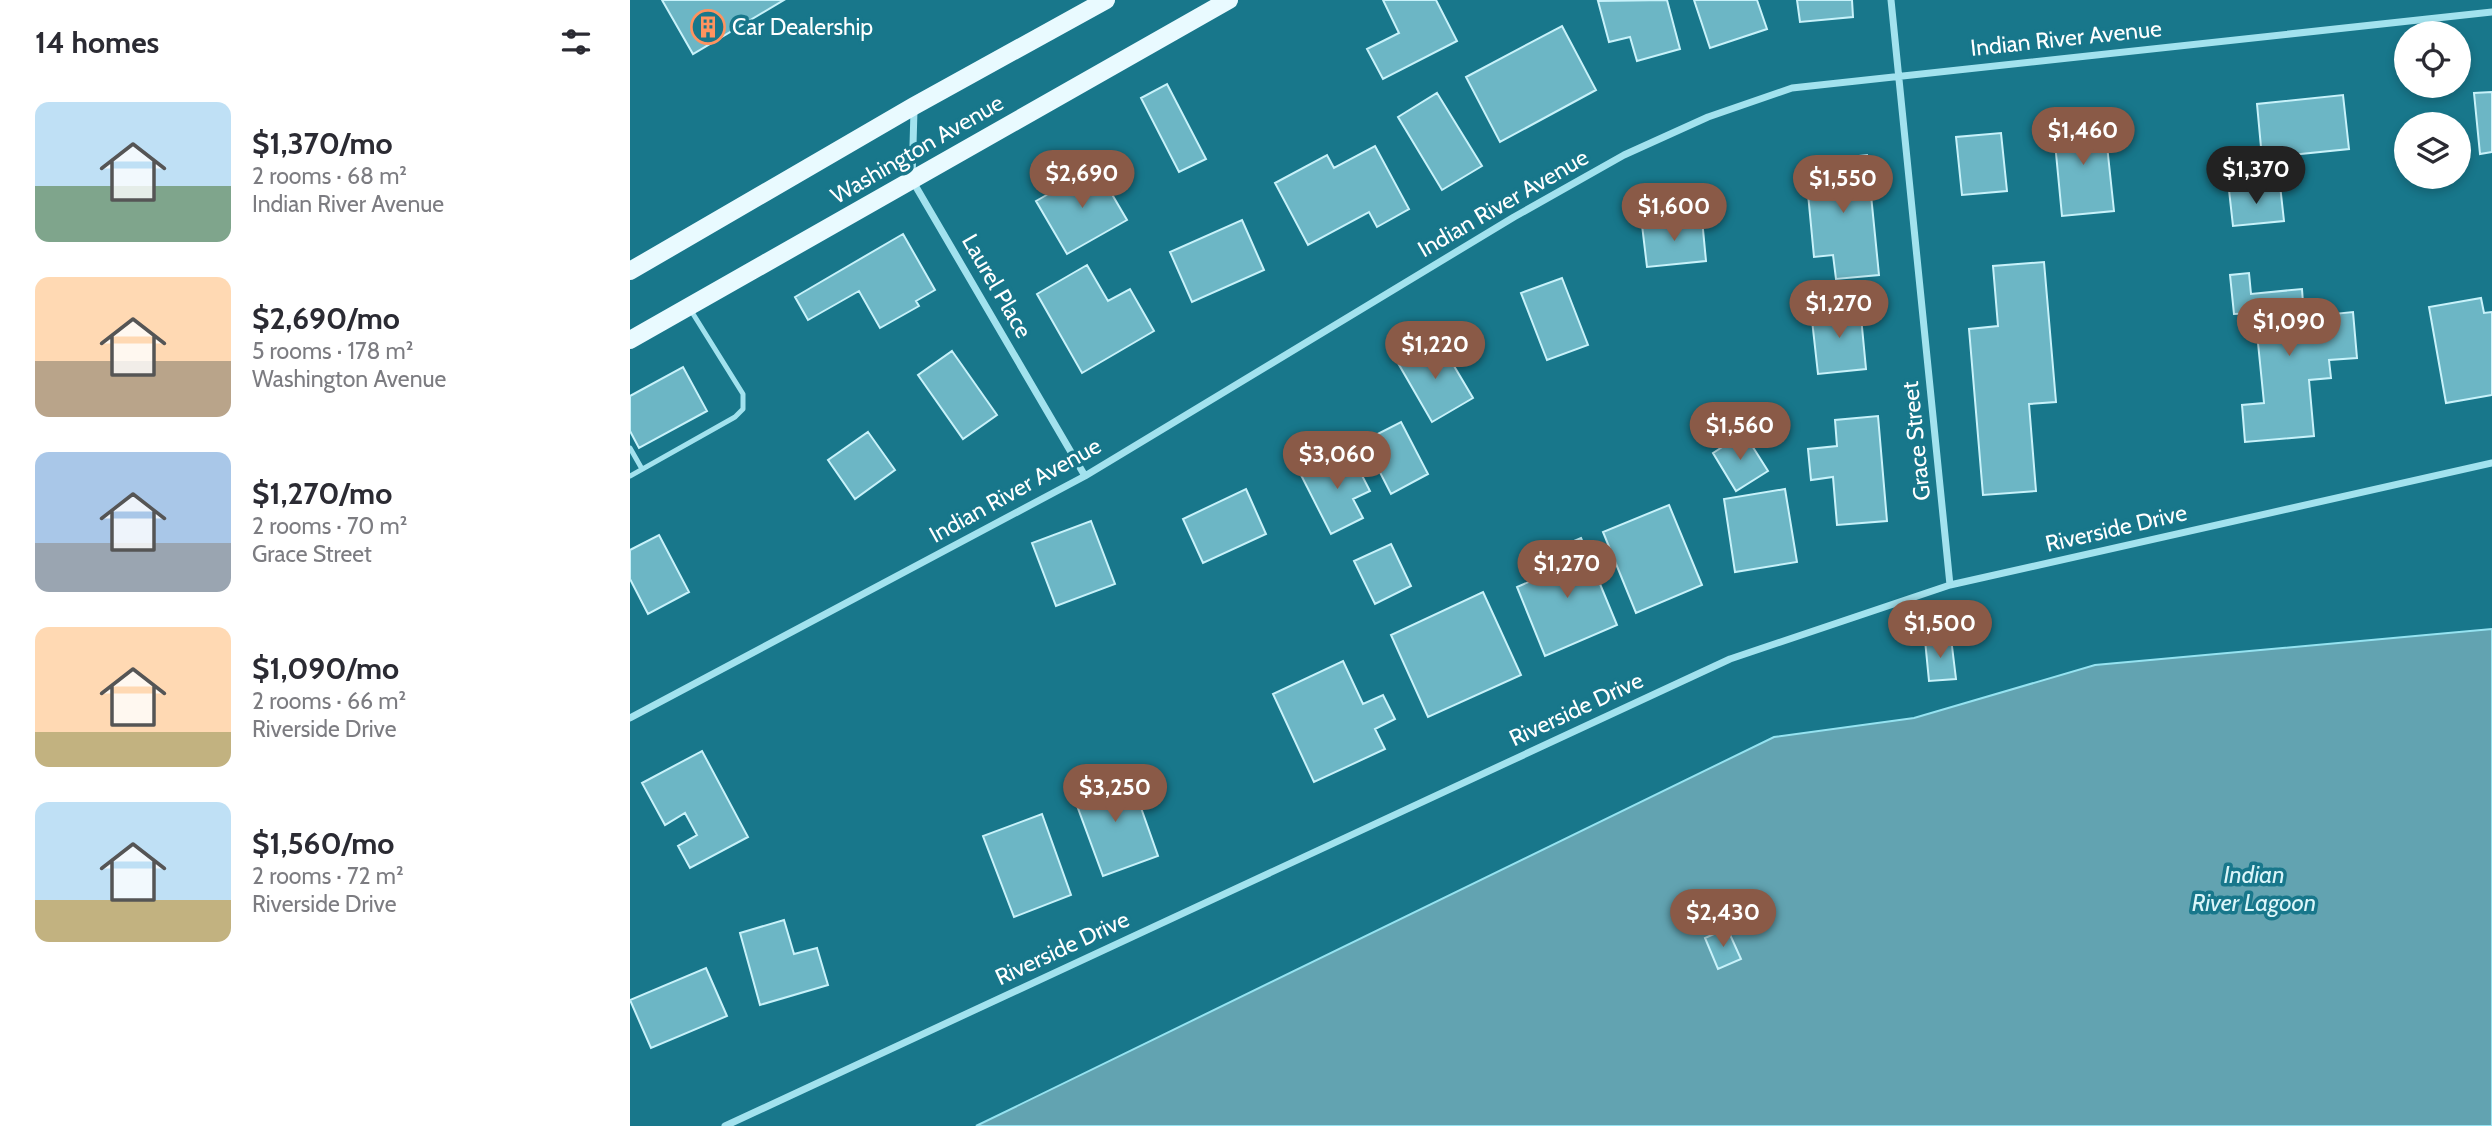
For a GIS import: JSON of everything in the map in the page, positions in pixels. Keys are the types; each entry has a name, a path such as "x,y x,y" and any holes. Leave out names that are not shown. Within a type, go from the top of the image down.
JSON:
{"main road":[{"name":"Washington Avenue","path":"630,271 914,106 1106,0"},
{"name":"Washington Avenue","path":"630,340 1229,0"}],"street":[{"name":"Grace Street","path":"1891,0 1950,585"},
{"name":"Indian River Avenue","path":"630,718 1085,476 1514,218 1625,155 1708,117 1792,88 2492,12"},
{"path":"912,180 914,106"},
{"name":"Laurel Place","path":"912,180 1085,476"},
{"name":"Riverside Drive","path":"725,1126 1730,659 1950,585 2492,463"}],"lane":[{"path":"630,476 734,417 743,409 743,394 689,306"},
{"path":"630,449 642,469"}],"water":[{"name":"Indian River Lagoon","path":"2492,629 2492,1126 976,1126 1774,737 1914,718 2095,665"}],"building":[{"name":"Car Dealership","path":"662,0 784,0 693,54"},
{"path":"1383,0 1436,0 1457,41 1383,79 1367,49 1399,33"},
{"path":"1667,0 1680,49 1637,61 1630,37 1609,42 1598,1"},
{"path":"1694,0 1757,0 1767,29 1710,48"},
{"path":"1797,0 1852,0 1853,17 1800,22"},
{"path":"1562,26 1596,90 1500,142 1466,77"},
{"path":"1167,84 1206,159 1179,172 1141,98"},
{"path":"2492,92 2492,152 2480,154 2474,93"},
{"path":"1437,93 1482,166 1442,190 1398,117"},
{"path":"2343,95 2349,149 2262,158 2257,104"},
{"path":"2104,117 2114,211 2062,216 2053,122"},
{"path":"2001,133 2007,191 1962,195 1956,137"},
{"path":"1375,146 1409,209 1377,227 1369,212 1308,245 1275,183 1327,155 1334,168"},
{"path":"1867,155 1879,275 1836,279 1833,255 1814,257 1805,162"},
{"path":"1096,167 1127,220 1067,254 1036,201"},
{"path":"2280,185 2284,221 2233,226 2229,190"},
{"path":"1702,219 1706,261 1647,267 1642,225"},
{"path":"1242,220 1264,270 1192,302 1170,252"},
{"path":"903,234 935,290 916,301 919,306 880,328 859,291 808,320 795,297"},
{"path":"2044,262 2056,402 2029,404 2036,491 1983,495 1969,329 1998,326 1993,266"},
{"path":"1087,265 1108,301 1130,289 1154,331 1082,373 1037,294"},
{"path":"2249,273 2251,294 2302,289 2304,317 2353,312 2357,358 2329,360 2331,378 2309,380 2314,436 2245,442 2242,405 2264,403 2255,313 2234,314 2230,275"},
{"path":"1562,278 1588,345 1547,360 1521,293"},
{"path":"2481,298 2484,313 2492,312 2492,395 2446,403 2429,307"},
{"path":"1860,306 1866,369 1818,374 1811,311"},
{"path":"1438,339 1473,398 1432,422 1398,363"},
{"path":"952,351 997,415 963,439 918,375"},
{"path":"683,367 707,411 639,448 630,431 630,396"},
{"path":"1878,416 1887,521 1837,525 1833,477 1811,480 1808,449 1837,446 1835,420"},
{"path":"1401,422 1428,474 1391,494 1364,441"},
{"path":"868,432 895,470 855,499 828,460"},
{"path":"1744,433 1768,471 1736,491 1713,453"},
{"path":"1349,450 1370,491 1353,499 1363,518 1331,534 1301,475"},
{"path":"1246,489 1266,534 1203,563 1183,519"},
{"path":"1785,489 1797,562 1735,572 1724,499"},
{"path":"1669,505 1702,585 1636,613 1603,532"},
{"path":"1091,521 1115,584 1056,606 1032,543"},
{"path":"659,535 689,592 648,614 630,579 630,550"},
{"path":"1581,538 1617,625 1545,656 1517,587 1550,573 1542,554"},
{"path":"1391,544 1411,586 1375,604 1354,561"},
{"path":"1483,592 1521,675 1428,717 1391,635"},
{"path":"1951,638 1956,679 1929,681 1925,640"},
{"path":"1343,661 1363,704 1383,695 1395,719 1375,729 1385,749 1314,782 1273,694"},
{"path":"702,751 748,837 690,868 678,846 697,835 685,813 665,825 642,783"},
{"path":"1128,771 1158,856 1103,876 1072,792"},
{"path":"1042,814 1071,895 1014,917 983,836"},
{"path":"784,920 794,954 817,948 828,985 760,1005 740,933"},
{"path":"1727,928 1741,959 1718,969 1705,938"},
{"path":"706,968 727,1016 651,1048 630,1000"}],"place":[{"name":"Car Dealership","path":"708,27"}]}
